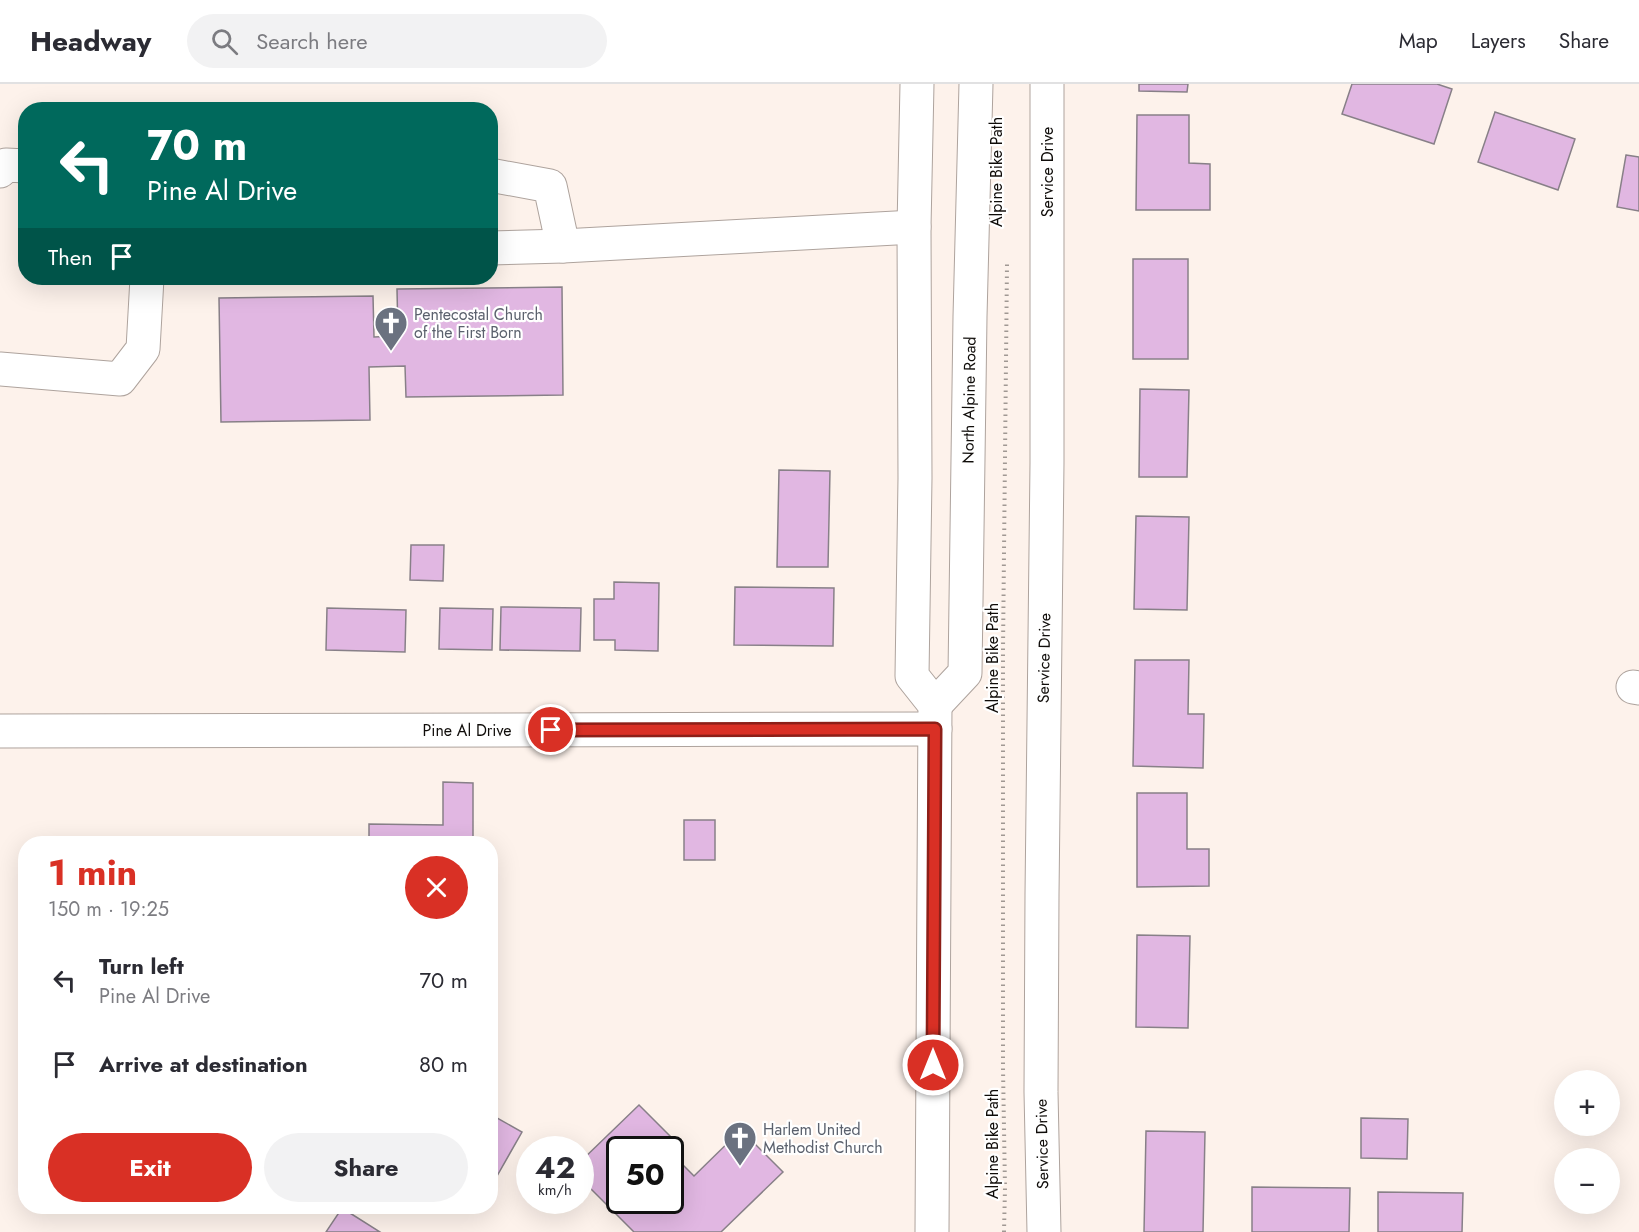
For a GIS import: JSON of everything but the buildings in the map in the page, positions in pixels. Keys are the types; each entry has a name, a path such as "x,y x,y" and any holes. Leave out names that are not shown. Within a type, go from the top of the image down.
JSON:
{"main road":[{"path":"917,84 912,676 935,717 932,1232"},
{"name":"North Alpine Road","path":"935,717 965,673 970,306 976,84"},
{"name":"Service Drive","path":"1044,1232 1041,1057 1047,463 1047,84"},
{"path":"0,171 6,165 18,166"},
{"path":"498,176 549,186 563,246"},
{"path":"498,248 914,227"},
{"path":"0,369 120,379 143,348 147,285"},
{"name":"Pine Al Drive","path":"0,731 935,717"}],"path":[{"name":"Alpine Bike Path","path":"1004,1232 1003,649 1007,259"}],"place":[{"name":"Pentecostal Church of the First Born","path":"391,352"},
{"name":"Harlem United Methodist Church","path":"740,1167"}],"route":[{"path":"551,730 935,729 933,1065"}]}
